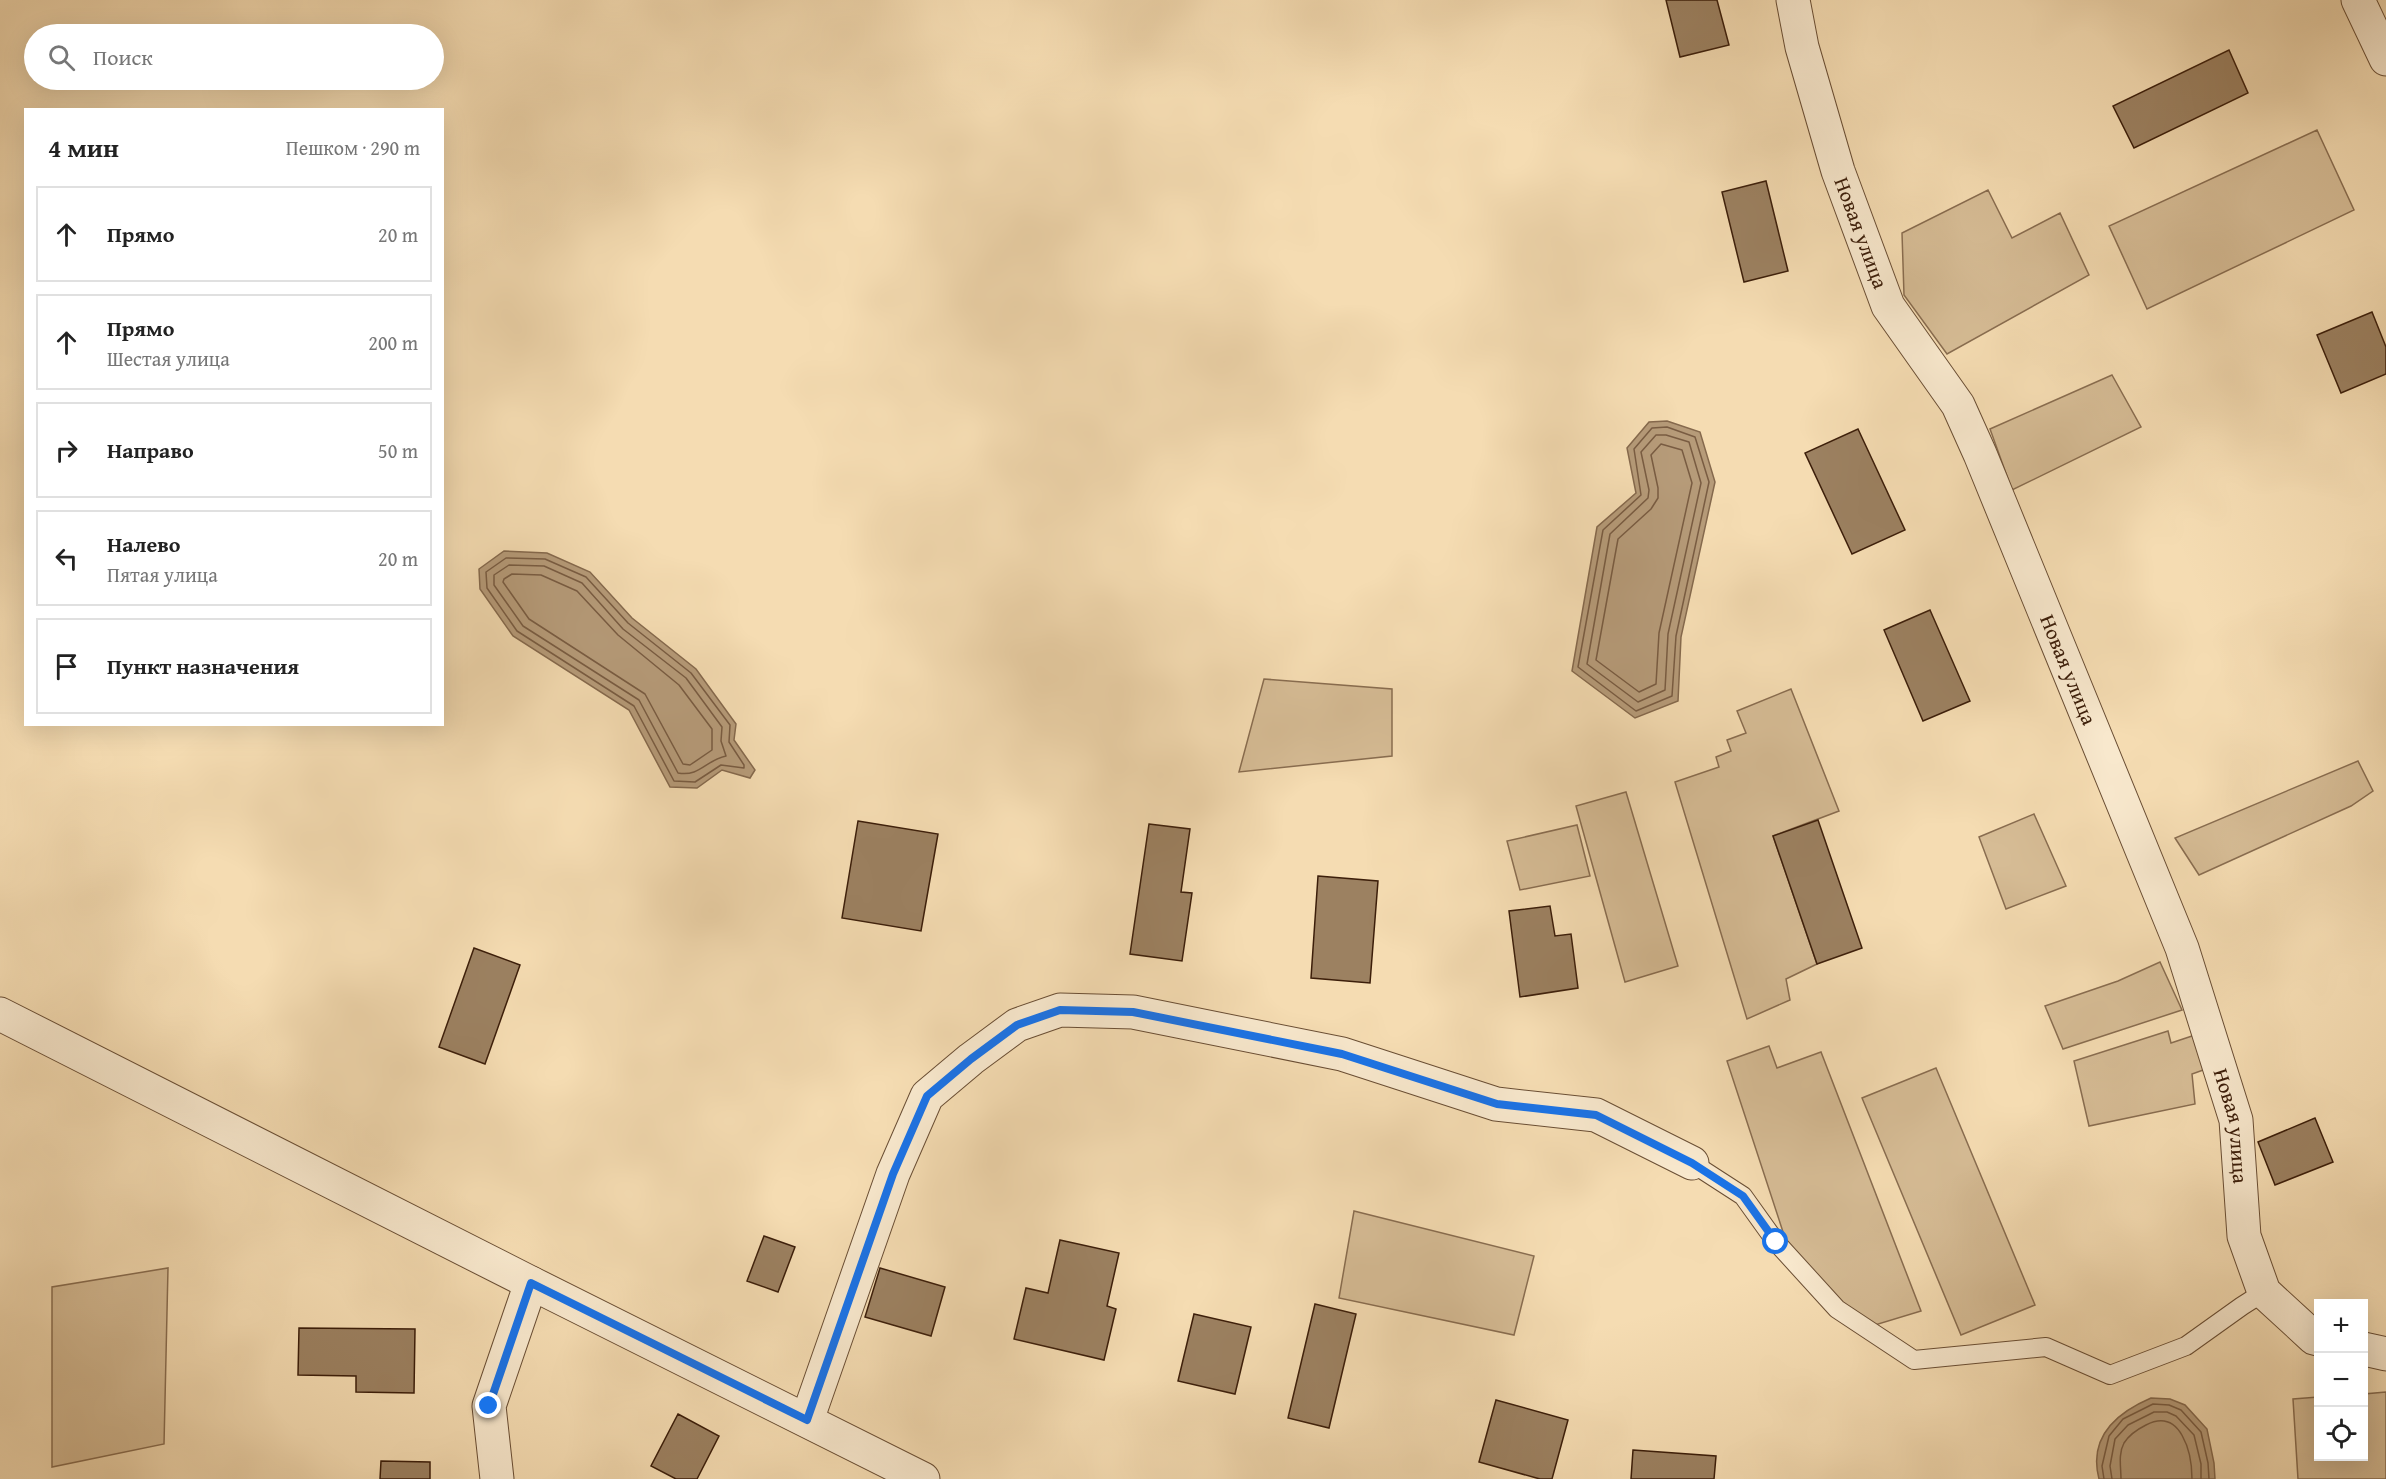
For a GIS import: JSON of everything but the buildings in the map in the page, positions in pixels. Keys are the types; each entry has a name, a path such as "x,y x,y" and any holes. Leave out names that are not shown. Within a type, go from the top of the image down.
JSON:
{"street":[{"name":"Новая улица","path":"1793,0 1802,47 1838,171 1888,306 1958,405 2182,948 2236,1120 2244,1236 2264,1292 2314,1338"},
{"path":"2358,0 2386,59"},
{"path":"807,1420 893,1174 927,1096 1017,1025 1060,1010 1145,1014 1342,1054 1497,1104 1596,1115 1692,1163"},
{"path":"0,1014 923,1479"},
{"path":"497,1479 489,1406 531,1283"},
{"path":"2368,1350 2386,1354"}],"lane":[{"path":"1692,1163 1743,1196 1776,1242 1837,1309 1914,1360 2046,1347 2110,1375 2186,1346 2264,1292"}],"shaded area":[{"path":"2317,130 2354,210 2147,309 2109,226"},
{"path":"1988,190 2012,238 2060,213 2089,275 1947,354 1904,295 1902,233"},
{"path":"2112,375 2141,427 2012,490 1990,429"},
{"path":"1264,679 1392,689 1392,756 1239,772"},
{"path":"1791,689 1839,811 1773,836 1817,964 1786,979 1790,1000 1747,1019 1675,782 1719,767 1716,757 1731,751 1727,740 1746,733 1737,711"},
{"path":"2358,761 2373,791 2351,806 2199,875 2175,838"},
{"path":"1626,792 1678,966 1625,982 1576,806"},
{"path":"2034,814 2066,886 2006,909 1979,837"},
{"path":"1577,825 1590,876 1520,890 1507,841"},
{"path":"2160,962 2182,1010 2063,1049 2045,1006 2118,981"},
{"path":"2168,1031 2171,1043 2195,1035 2206,1069 2192,1074 2195,1104 2089,1126 2074,1061"},
{"path":"1769,1046 1777,1068 1821,1052 1921,1311 1875,1325 1841,1304 1786,1241 1727,1061"},
{"path":"1936,1068 2035,1305 1961,1335 1862,1098"},
{"path":"1354,1211 1534,1256 1514,1335 1339,1298"},
{"path":"168,1268 164,1444 52,1467 52,1287"},
{"path":"2386,1392 2386,1479 2298,1479 2293,1399 2314,1397 2314,1461 2368,1461 2368,1394"}],"water":[{"path":"1667,421 1700,432 1715,482 1681,637 1678,701 1635,718 1572,671 1597,527 1636,493 1627,448 1649,422"},
{"path":"504,551 547,553 590,572 632,618 696,669 736,724 734,740 755,770 750,778 722,770 697,788 670,787 629,710 513,636 480,589 479,569"},
{"path":"2151,1398 2170,1399 2185,1405 2207,1429 2215,1479 2099,1479 2098,1451 2101,1439 2108,1428 2127,1411"}],"route":[{"path":"489,1406 531,1283 807,1420 893,1174 927,1096 1017,1025 1060,1010 1133,1012 1342,1054 1497,1104 1596,1115 1692,1163 1743,1196 1776,1242"}]}
